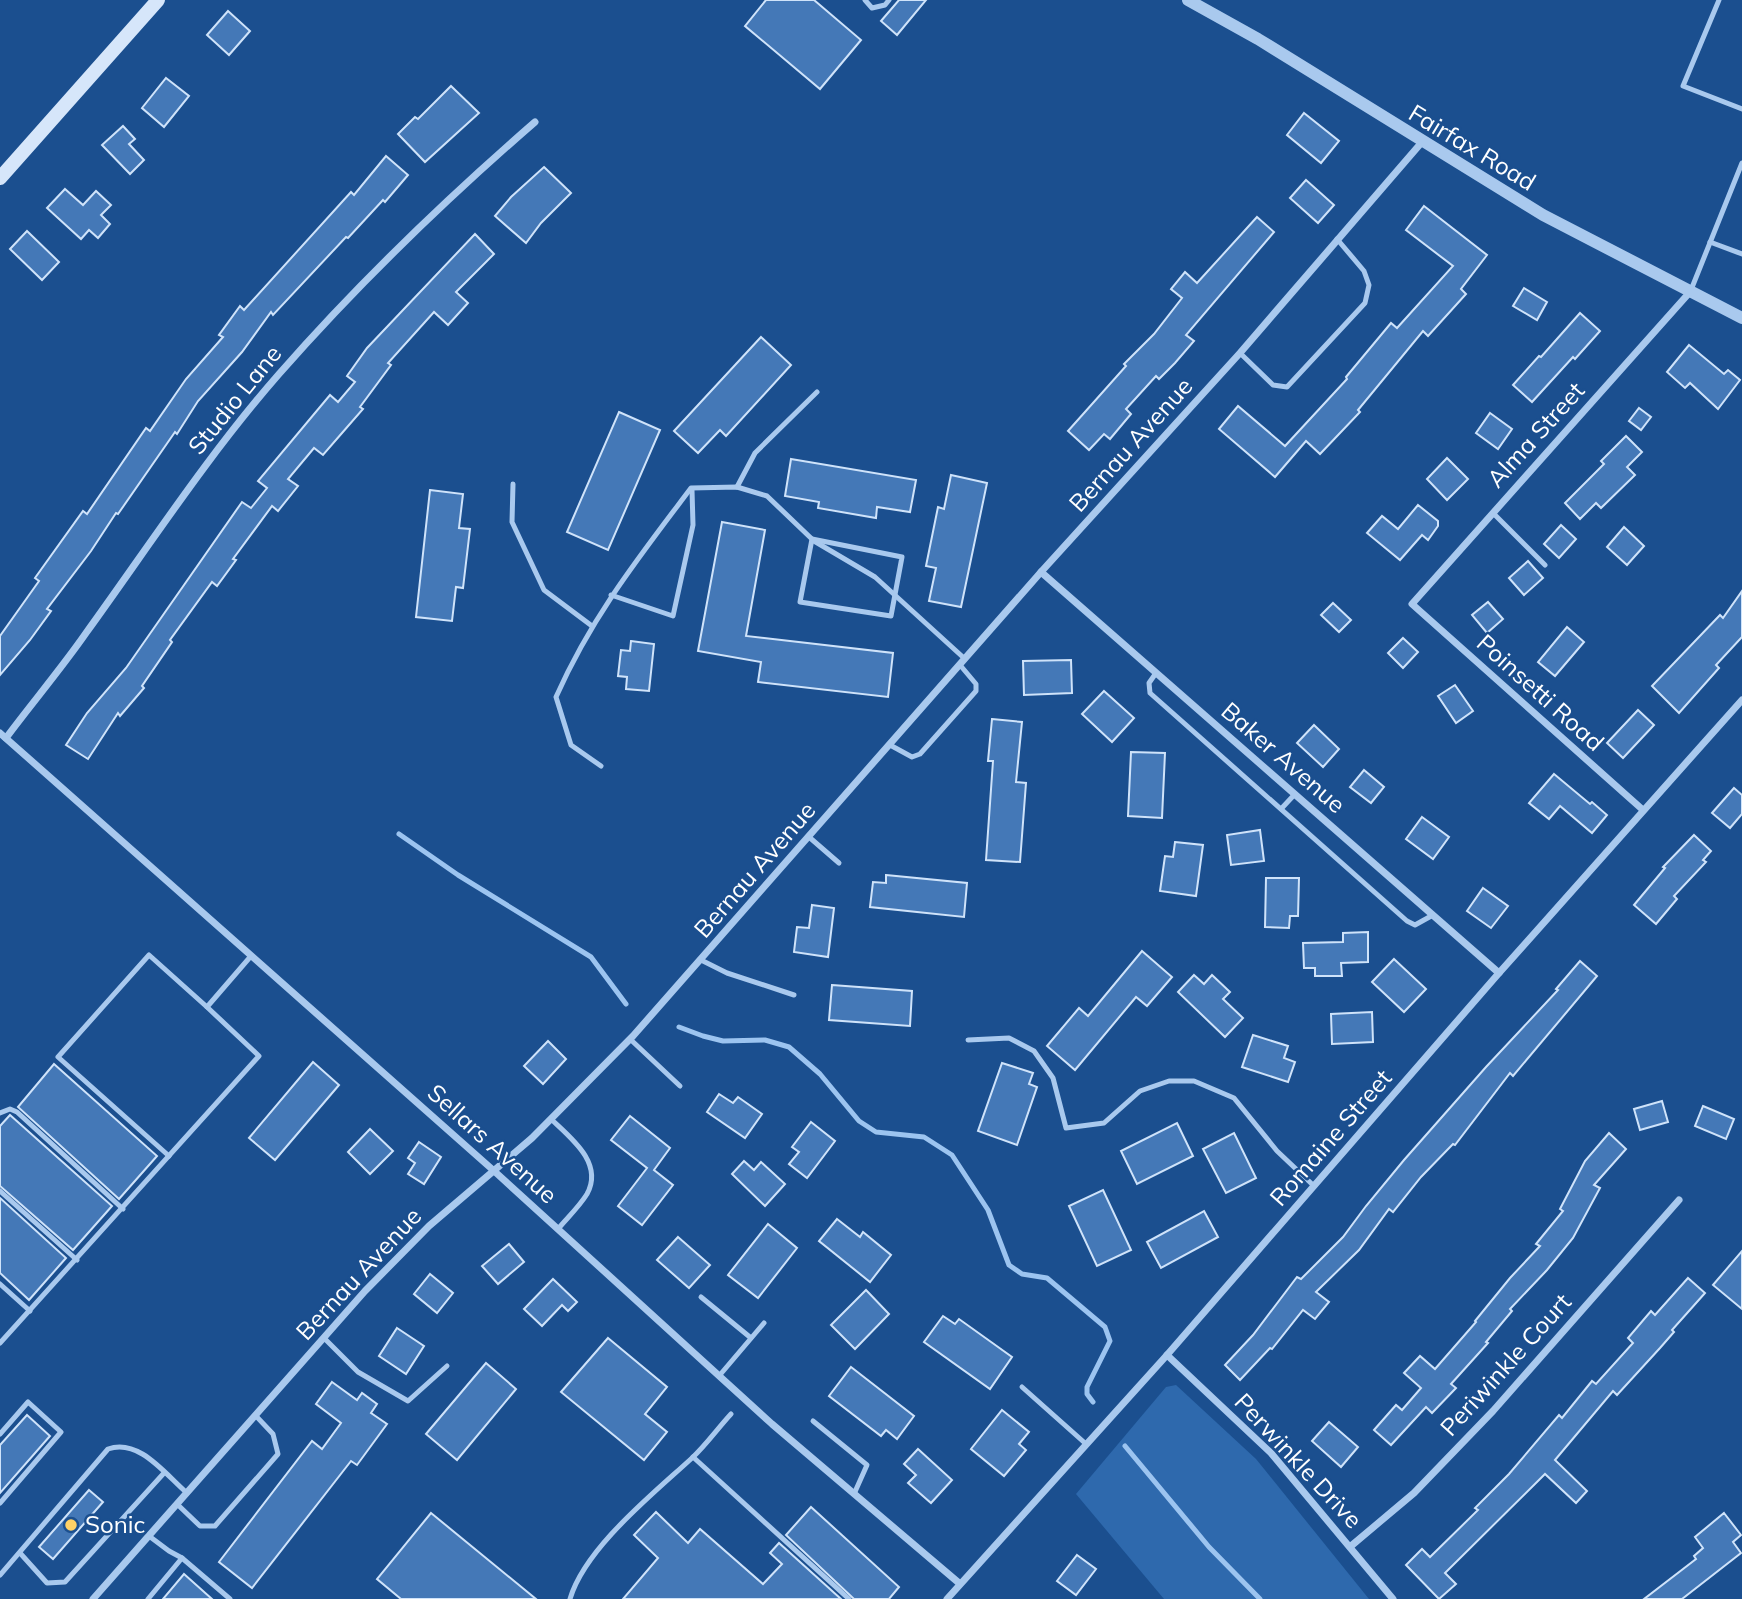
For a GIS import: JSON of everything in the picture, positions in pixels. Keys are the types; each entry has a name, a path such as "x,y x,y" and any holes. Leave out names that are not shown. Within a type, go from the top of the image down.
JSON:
{"main road":[{"path":"0,178 158,0"}],"street":[{"name":"Fairfax Road","path":"1188,0 1258,39 1542,215 1742,318"},
{"name":"Studio Lane","path":"3,736 84,637 205,465 277,375 348,298 446,200 535,122"},
{"name":"Bernau Avenue","path":"93,1599 365,1291 429,1226 551,1119 630,1039 1041,572 1240,353 1422,142"},
{"name":"Alma Street","path":"1412,604 1690,292"},
{"name":"Baker Avenue","path":"1041,572 1499,973"},
{"name":"Poinsetti Road","path":"1412,604 1643,810"},
{"name":"Romaine Street","path":"947,1599 1167,1355 1499,973 1742,700"},
{"name":"Sellars Avenue","path":"3,736 493,1170 719,1376 959,1583"},
{"name":"Periwinkle Court","path":"1351,1546 1414,1493 1493,1411 1679,1200"},
{"name":"Perwinkle Drive","path":"1167,1355 1271,1453 1393,1599"}],"lane":[{"path":"865,0 872,8 885,5 889,0"},
{"path":"1719,0 1683,86 1742,109"},
{"path":"1690,292 1742,163"},
{"path":"1240,353 1273,385 1287,387 1365,303 1369,285 1364,271 1336,239"},
{"path":"1710,242 1742,254"},
{"path":"737,487 755,453 817,392"},
{"path":"513,484 512,522 544,590 592,626"},
{"path":"691,488 737,487 766,496 811,539 875,577 962,662 976,684 976,691 920,754 912,757 890,745"},
{"path":"601,766 571,745 556,697 574,656 611,595 691,488"},
{"path":"611,595 673,616 692,525 691,488"},
{"path":"1493,513 1545,565"},
{"path":"811,539 902,557 891,616 800,602 811,539"},
{"path":"1156,673 1149,683 1150,693 1407,921 1415,925 1433,915"},
{"path":"1280,809 1295,794"},
{"path":"809,837 839,863"},
{"path":"0,1343 77,1260 259,1056 149,955 58,1057 169,1156"},
{"path":"207,1007 251,956"},
{"path":"701,960 727,974 794,995"},
{"path":"968,1040 1009,1038 1034,1051 1053,1078 1066,1128 1104,1123 1140,1091 1169,1081 1194,1081 1234,1098 1277,1151 1314,1186"},
{"path":"630,1039 680,1086"},
{"path":"0,1113 10,1109 17,1112 123,1209"},
{"path":"551,1119 584,1152 592,1175 588,1193 558,1229"},
{"path":"0,1191 77,1260"},
{"path":"0,1284 30,1311"},
{"path":"701,1297 751,1338"},
{"path":"719,1376 764,1324"},
{"path":"324,1338 358,1372 408,1401 447,1366"},
{"path":"1022,1387 1086,1444"},
{"path":"0,1434 28,1402 61,1432 0,1503"},
{"path":"570,1599 575,1581 605,1543 670,1476 694,1457 731,1414"},
{"path":"177,1504 200,1526 215,1526 278,1454 273,1434 255,1416"},
{"path":"813,1421 867,1465 854,1494"},
{"path":"0,1575 108,1449 129,1447 141,1452 187,1493"},
{"path":"694,1457 849,1599"},
{"path":"20,1553 47,1583 65,1582 164,1473"},
{"path":"149,1535 183,1558 230,1599"},
{"path":"148,1599 183,1558"}],"shaded area":[{"path":"1176,1385 1256,1459 1369,1599 1164,1599 1076,1494 1166,1387"}],"building":[{"path":"766,0 814,0 861,40 820,89 745,26"},
{"path":"899,0 926,0 897,35 881,21"},
{"path":"228,11 250,31 229,55 207,35"},
{"path":"166,78 189,96 164,127 142,108"},
{"path":"451,86 479,113 425,162 398,134 415,117 418,119"},
{"path":"1304,113 1339,141 1321,163 1287,135"},
{"path":"123,126 135,139 129,144 144,160 130,174 102,145"},
{"path":"386,156 408,175 385,202 383,200 348,238 346,237 273,315 271,312 242,352 198,401 177,434 175,432 47,609 51,611 0,675 0,636 39,581 35,578 83,511 87,514 146,428 150,431 186,379 223,337 219,335 240,306 244,310 351,192 354,195"},
{"path":"544,167 571,193 541,223 526,243 495,216 511,197"},
{"path":"1306,180 1334,205 1318,223 1290,198"},
{"path":"65,189 83,205 96,191 111,205 101,215 110,224 98,238 89,230 81,239 47,208"},
{"path":"1424,206 1487,255 1461,289 1466,294 1428,336 1423,331 1358,410 1360,412 1320,454 1306,441 1275,477 1219,429 1238,406 1285,446 1347,379 1391,323 1397,328 1453,266 1406,230"},
{"path":"1257,217 1274,232 1186,335 1194,341 1159,379 1156,376 1126,409 1131,414 1110,439 1104,434 1089,450 1068,431 1126,366 1124,364 1154,334 1182,298 1171,289 1185,272 1197,283"},
{"path":"27,231 59,262 42,280 10,249"},
{"path":"475,234 494,254 456,292 468,303 448,325 434,312 388,363 391,365 360,407 363,409 323,455 314,448 288,479 298,486 278,511 272,506 233,559 236,560 217,586 212,582 170,640 172,642 142,686 144,688 120,716 118,713 88,759 66,745 87,713 126,668 242,502 251,508 267,488 258,481 330,395 338,402 355,382 347,376 367,348"},
{"path":"1524,288 1547,302 1537,320 1513,306"},
{"path":"1580,313 1600,331 1532,402 1513,385"},
{"path":"761,337 791,365 726,436 720,430 698,453 674,431"},
{"path":"1689,345 1724,374 1728,370 1740,380 1718,409 1690,383 1685,388 1667,372"},
{"path":"1639,408 1651,417 1641,430 1629,421"},
{"path":"619,412 660,430 608,550 567,532"},
{"path":"1490,413 1512,429 1498,449 1476,433"},
{"path":"1626,436 1642,452 1627,467 1635,475 1601,508 1596,503 1580,519 1565,503 1604,464 1601,461"},
{"path":"1447,458 1468,479 1447,500 1427,479"},
{"path":"791,459 916,480 910,512 877,507 876,518 818,508 819,502 785,496"},
{"path":"951,475 987,483 961,607 929,601 936,568 926,566 938,507 944,509"},
{"path":"430,490 463,494 459,528 470,529 463,588 456,587 452,621 416,617"},
{"path":"1418,505 1438,521 1438,526 1428,540 1422,535 1400,560 1367,533 1382,516 1398,529"},
{"path":"722,522 765,530 746,636 893,653 888,697 758,682 761,662 698,651"},
{"path":"1561,525 1576,539 1559,558 1544,544"},
{"path":"1624,527 1644,546 1627,565 1607,547"},
{"path":"1528,561 1543,578 1524,595 1509,578"},
{"path":"1742,591 1742,637 1716,665 1719,668 1679,713 1652,686 1720,615 1723,618"},
{"path":"1488,602 1503,619 1487,633 1472,615"},
{"path":"1333,603 1351,620 1339,632 1321,615"},
{"path":"1567,627 1584,642 1555,676 1538,662"},
{"path":"1403,638 1418,652 1403,668 1388,653"},
{"path":"631,641 654,644 649,691 626,689 627,677 618,676 621,650 630,651"},
{"path":"1071,660 1072,693 1024,695 1023,661"},
{"path":"1455,685 1473,711 1456,723 1438,696"},
{"path":"1104,691 1134,718 1112,742 1082,714"},
{"path":"1638,710 1654,725 1623,758 1607,743"},
{"path":"992,719 1022,722 1016,782 1026,783 1020,862 986,860 993,761 988,761"},
{"path":"1314,725 1339,749 1323,767 1297,743"},
{"path":"1131,752 1165,753 1162,818 1128,816"},
{"path":"1364,770 1384,787 1371,803 1350,787"},
{"path":"1554,774 1607,815 1592,833 1560,806 1549,819 1529,803"},
{"path":"1734,788 1742,795 1742,814 1730,828 1712,813"},
{"path":"1422,817 1449,837 1433,859 1406,839"},
{"path":"1260,830 1264,861 1231,865 1227,835"},
{"path":"1694,835 1711,851 1703,860 1706,862 1674,896 1677,899 1656,924 1634,905 1665,868 1663,867"},
{"path":"1175,842 1203,845 1196,896 1160,891 1165,856 1173,857"},
{"path":"886,875 967,883 964,917 870,907 873,882 886,883"},
{"path":"1266,878 1299,878 1298,916 1290,916 1289,928 1265,927"},
{"path":"1483,888 1508,906 1491,928 1467,911"},
{"path":"812,905 834,908 828,957 794,952 797,927 809,928"},
{"path":"1368,932 1368,962 1341,963 1342,976 1315,976 1315,968 1304,968 1303,943 1343,942 1343,933"},
{"path":"1142,951 1172,977 1147,1006 1136,997 1075,1070 1047,1046 1079,1008 1088,1016"},
{"path":"1394,959 1426,989 1404,1012 1372,982"},
{"path":"1580,961 1597,976 1513,1076 1510,1073 1455,1145 1421,1177 1393,1212 1389,1209 1359,1250 1316,1292 1329,1302 1315,1319 1303,1310 1272,1349 1270,1348 1240,1380 1225,1365 1253,1335 1297,1277 1301,1279 1343,1237 1404,1160 1558,990 1556,989"},
{"path":"1194,975 1204,984 1212,975 1230,992 1223,999 1243,1018 1225,1037 1178,992"},
{"path":"832,985 912,991 910,1026 829,1020"},
{"path":"1372,1012 1373,1042 1332,1044 1331,1014"},
{"path":"1253,1035 1288,1046 1284,1058 1295,1062 1288,1082 1242,1067"},
{"path":"548,1041 566,1059 543,1084 524,1066"},
{"path":"313,1062 339,1085 275,1160 249,1138"},
{"path":"1002,1063 1033,1073 1029,1084 1037,1087 1017,1145 978,1131"},
{"path":"54,1064 157,1156 119,1199 18,1107"},
{"path":"719,1094 733,1103 738,1097 762,1114 745,1138 707,1112"},
{"path":"1662,1101 1668,1122 1640,1130 1634,1109"},
{"path":"1703,1106 1734,1119 1726,1139 1695,1126"},
{"path":"10,1115 112,1206 73,1250 0,1186 0,1126"},
{"path":"630,1116 670,1148 654,1170 673,1185 642,1225 618,1206 647,1168 611,1140"},
{"path":"811,1122 835,1141 807,1178 789,1164 799,1152 792,1147"},
{"path":"1177,1123 1193,1156 1137,1184 1121,1151"},
{"path":"370,1129 393,1151 370,1174 348,1152"},
{"path":"1234,1133 1256,1178 1226,1193 1203,1149"},
{"path":"1609,1133 1626,1149 1594,1185 1600,1188 1573,1238 1510,1309 1512,1311 1486,1342 1488,1343 1451,1384 1456,1388 1432,1413 1426,1407 1391,1445 1374,1430 1396,1405 1402,1410 1421,1388 1404,1373 1420,1356 1435,1369 1476,1322 1510,1278 1540,1246 1536,1244 1563,1211 1560,1209 1585,1161"},
{"path":"419,1142 441,1157 424,1184 408,1174 415,1163 408,1158"},
{"path":"744,1161 754,1170 761,1162 785,1184 765,1206 732,1174"},
{"path":"1103,1190 1131,1250 1097,1266 1069,1206"},
{"path":"0,1198 66,1258 29,1300 0,1273"},
{"path":"1204,1211 1218,1237 1161,1268 1147,1242"},
{"path":"837,1219 860,1237 863,1232 891,1255 870,1282 819,1241"},
{"path":"768,1224 797,1248 758,1298 728,1275"},
{"path":"678,1237 710,1265 689,1288 657,1260"},
{"path":"509,1244 524,1262 498,1284 482,1266"},
{"path":"1742,1251 1742,1309 1713,1285"},
{"path":"430,1274 453,1293 437,1313 414,1294"},
{"path":"1688,1278 1705,1293 1672,1330 1674,1332 1660,1348 1617,1395 1613,1391 1555,1460 1587,1491 1576,1503 1545,1474 1445,1573 1456,1584 1439,1599 1406,1565 1422,1549 1430,1557 1478,1510 1475,1508 1509,1474 1559,1415 1562,1418 1592,1381 1596,1384 1633,1343 1628,1338 1651,1311 1655,1315"},
{"path":"553,1279 577,1302 568,1311 562,1305 542,1326 524,1309"},
{"path":"866,1290 889,1314 855,1349 831,1325"},
{"path":"943,1316 955,1324 959,1319 1012,1357 990,1389 924,1342"},
{"path":"397,1328 424,1346 406,1374 379,1356"},
{"path":"608,1338 667,1387 645,1414 667,1432 644,1460 561,1392"},
{"path":"486,1363 516,1389 457,1460 426,1434"},
{"path":"851,1367 914,1416 897,1439 886,1430 881,1436 829,1396"},
{"path":"332,1382 357,1400 362,1393 377,1404 371,1413 387,1424 357,1465 351,1461 252,1588 219,1562 312,1441 322,1449 341,1423 316,1404"},
{"path":"1002,1410 1029,1432 1019,1444 1026,1450 1004,1476 971,1449"},
{"path":"27,1415 50,1436 0,1493 0,1445"},
{"path":"1329,1422 1358,1447 1341,1467 1312,1441"},
{"path":"918,1449 952,1480 931,1503 908,1483 916,1475 904,1464"},
{"name":"Sonic","path":"89,1490 103,1502 53,1559 39,1547"},
{"path":"811,1507 899,1587 889,1599 854,1599 786,1535"},
{"path":"656,1512 688,1543 700,1529 763,1584 782,1564 770,1553 779,1543 841,1599 623,1599 658,1558 634,1535"},
{"path":"431,1513 536,1599 401,1599 377,1579"},
{"path":"1724,1513 1741,1535 1733,1542 1741,1553 1682,1599 1644,1599 1696,1559 1694,1556 1703,1548 1695,1537"},
{"path":"1077,1555 1096,1569 1076,1595 1057,1581"},
{"path":"184,1574 212,1599 163,1599"}],"waterway":[{"path":"399,834 458,875 591,957 626,1004"},
{"path":"679,1027 723,1041 765,1040 789,1047 820,1074 859,1121 876,1132 924,1137 952,1155 988,1210 1009,1265 1022,1274 1047,1278 1105,1327 1110,1341 1087,1387 1087,1394 1093,1402"},
{"path":"1125,1446 1209,1547 1260,1599"}],"place":[{"name":"Sonic","path":"71,1525"}]}
